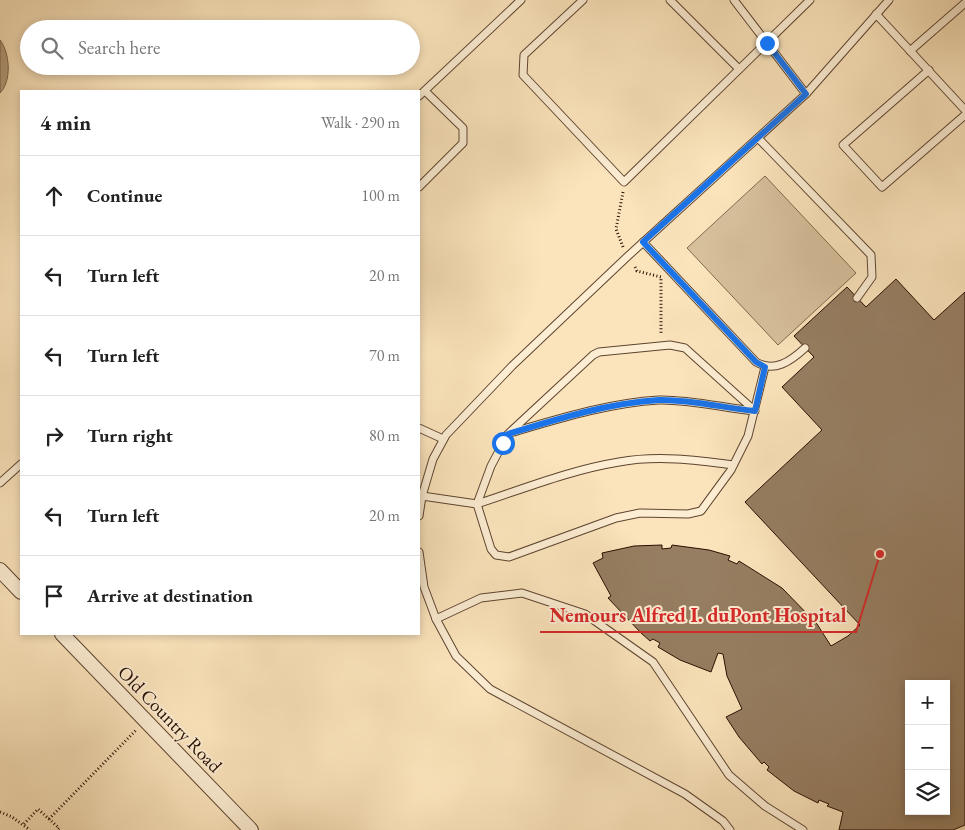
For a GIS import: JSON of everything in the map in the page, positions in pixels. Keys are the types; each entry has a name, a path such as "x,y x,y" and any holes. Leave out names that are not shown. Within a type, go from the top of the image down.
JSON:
{"street":[{"path":"0,570 20,591"},
{"name":"Old Country Road","path":"63,635 251,830"}],"lane":[{"path":"420,95 521,0"},
{"path":"582,0 524,55 523,75 624,182 767,43 806,1"},
{"path":"670,0 739,69"},
{"path":"734,0 806,94"},
{"path":"420,509 433,459 443,439 512,366 643,242 806,94 889,0"},
{"path":"910,51 965,3"},
{"path":"876,14 965,110"},
{"path":"929,70 843,145 882,187 965,115"},
{"path":"420,186 464,143 463,128 425,91"},
{"path":"758,138 871,255 872,277 857,298"},
{"path":"643,242 756,362 765,367 783,364 805,348"},
{"path":"755,411 684,348 670,345 598,352 508,434 491,466 476,504 491,549 496,555 509,558 616,518 640,514 688,514 701,511 733,465 748,436 755,411 765,367"},
{"path":"508,434 567,416 661,400 755,411"},
{"path":"420,428 443,439"},
{"path":"422,496 476,504 578,471 620,461 668,459 733,465"},
{"path":"0,483 20,465"},
{"path":"420,559 424,587 436,619 456,656 490,689 684,794 723,821 730,830"},
{"path":"436,619 481,598 522,593 585,614 654,662 730,775 765,806 803,830"}],"path":[{"path":"624,182 616,229 624,249"},
{"path":"635,267 637,271 661,277 661,338"},
{"path":"49,819 145,720"},
{"path":"24,824 38,809 59,828 57,830"},
{"path":"0,812 24,824 30,830"}],"shaded area":[{"path":"0,40 8,59 8,74 4,88 0,93"},
{"path":"765,176 856,273 778,345 687,248"}],"building":[{"path":"896,279 934,320 965,292 965,825 953,830 839,830 843,812 827,806 829,804 819,800 818,803 794,791 767,770 769,767 764,762 762,764 739,737 726,717 742,709 727,676 723,654 718,653 711,672 680,660 658,647 660,643 653,639 650,641 608,598 611,596 593,563 603,558 602,553 634,546 662,545 662,549 671,548 672,545 709,550 730,556 728,560 737,564 739,561 782,588 817,624 831,646 848,636 860,625 745,502 822,430 782,387 814,357 794,336 847,287 866,307"}],"place":[{"name":"Nemours Alfred I. duPont Hospital","path":"880,554"}],"route":[{"path":"503,443 508,434 567,416 638,402 661,400 755,411 765,367 756,362 643,242 806,94 767,43"}]}
